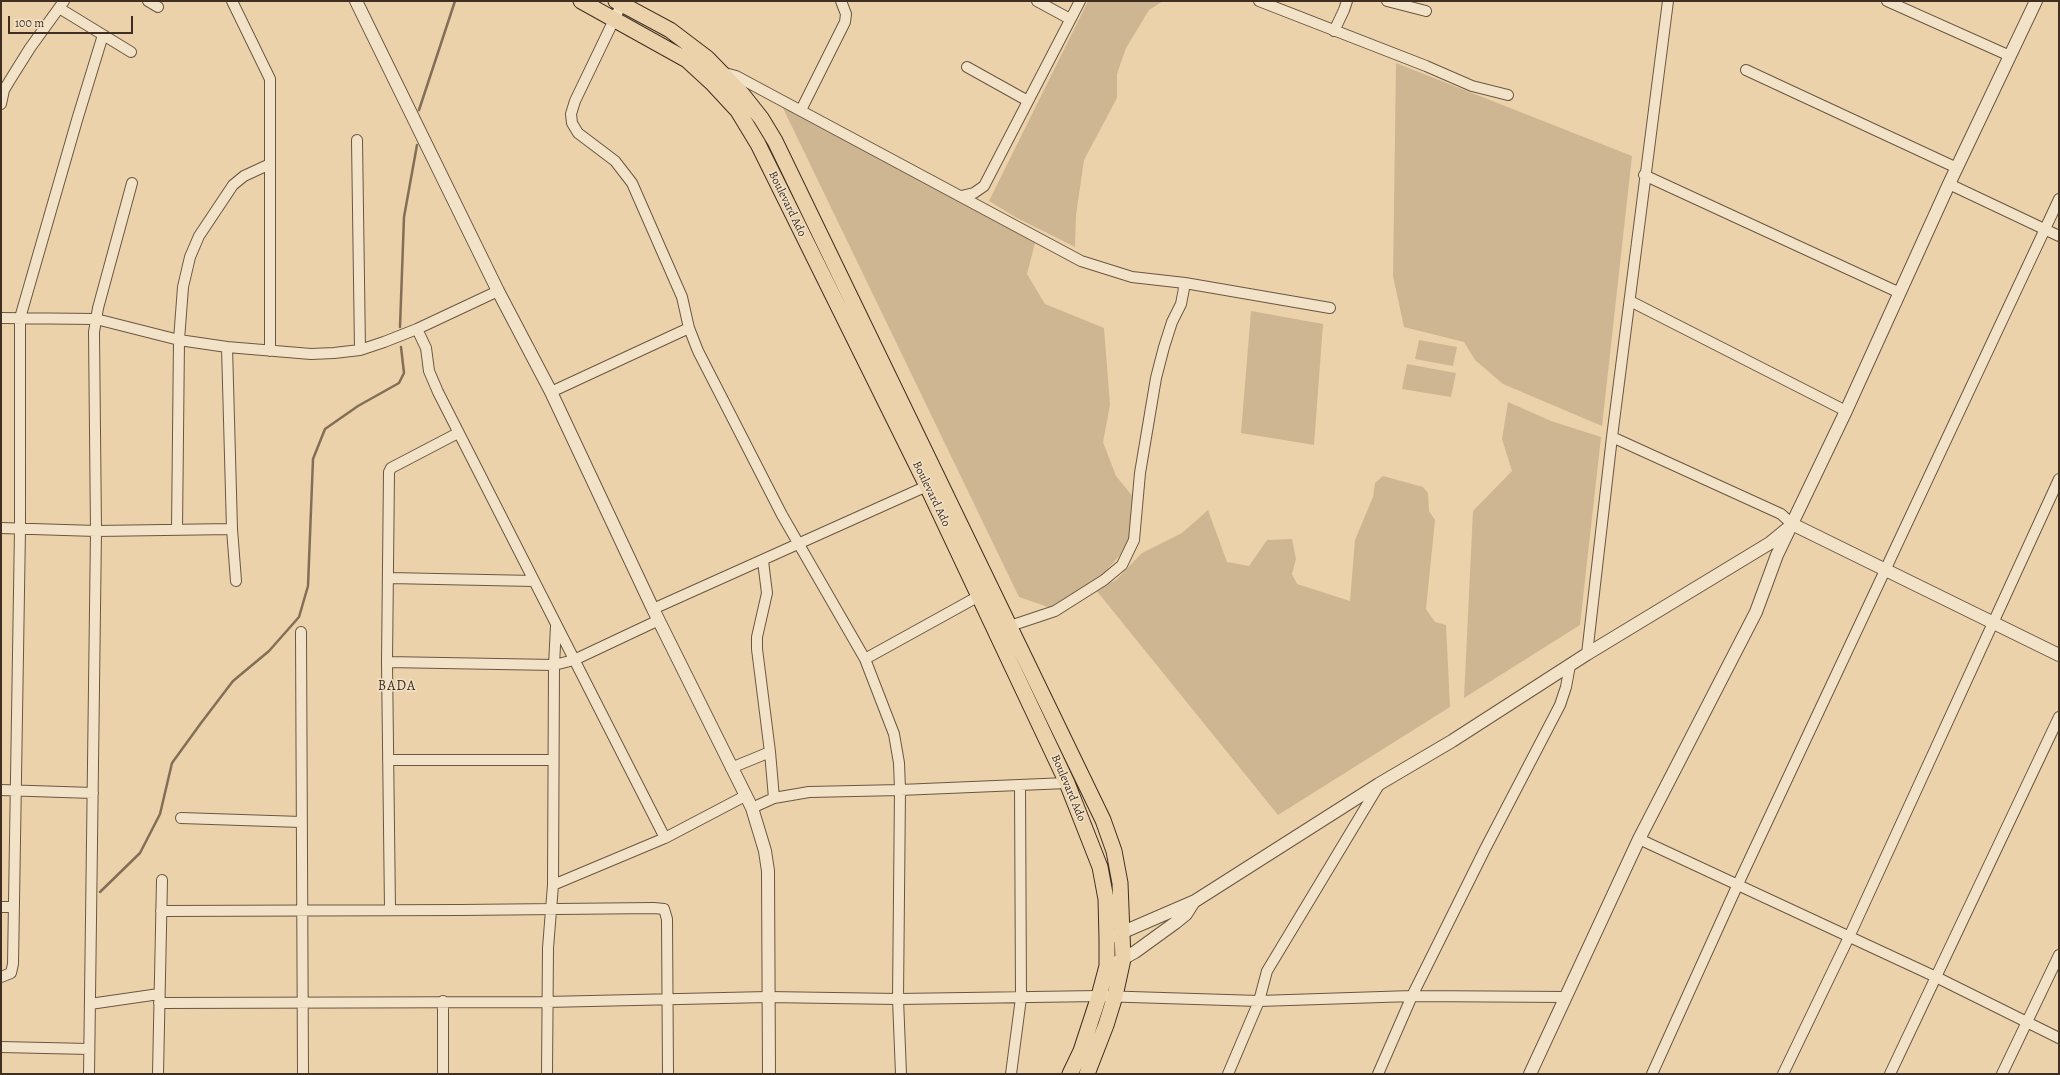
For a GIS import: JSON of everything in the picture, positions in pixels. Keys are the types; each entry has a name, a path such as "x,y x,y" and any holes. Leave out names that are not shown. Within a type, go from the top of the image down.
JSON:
{"main road":[{"name":"Boulevard Ado","path":"580,1 614,18 687,60 712,83 738,111 758,144 927,486 1067,783 1100,867 1106,899 1107,939 1106,966 1099,996 1081,1051 1070,1074"},
{"name":"Boulevard Ado","path":"620,2 670,30 707,58 761,118 775,141 1103,820 1114,851 1120,883 1123,959 1115,996 1098,1051 1087,1074"}],"street":[{"path":"148,1 158,7"},
{"path":"232,1 270,79 270,352"},
{"path":"356,1 498,291 551,392 656,615 752,808 765,851 768,871 769,1074"},
{"path":"801,110 845,22 846,14 841,1"},
{"path":"1036,1 1070,19"},
{"path":"961,196 974,193 984,186 1080,1"},
{"path":"1259,1 1426,66 1472,86 1508,95"},
{"path":"1334,31 1344,10 1346,1"},
{"path":"1387,1 1426,11"},
{"path":"1587,654 1644,175 1668,1"},
{"path":"1888,1 2010,56"},
{"path":"1530,1074 1639,839 1756,612 1777,555 1846,411 1949,184 2036,1"},
{"path":"620,2 575,101 571,114 572,123 578,133 615,161 632,182 682,297 689,328 698,351 779,508 865,659 894,734 899,763 900,790 898,999 901,1074"},
{"path":"1,104 4,90 10,80 30,48 61,5 103,35 131,52"},
{"path":"1,977 11,973 12,964 20,529 20,318 24,297 103,35"},
{"path":"967,67 1028,101"},
{"path":"1746,70 1957,168"},
{"path":"721,72 736,76 801,110 1081,261 1132,277 1185,283 1330,308"},
{"path":"358,140 360,350"},
{"path":"177,530 179,340 186,272 190,257 199,236 239,179 270,164"},
{"path":"1644,175 1900,293"},
{"path":"90,1074 89,1049 96,531 94,340 96,319 132,183"},
{"path":"1949,184 2059,236"},
{"path":"1652,1074 1738,884 2059,199"},
{"path":"996,631 1055,610 1104,580 1122,565 1134,540 1140,473 1156,378 1172,322 1181,304 1185,283"},
{"path":"1,318 96,319 179,340 270,352 311,354 360,350 417,329 498,291"},
{"path":"1630,301 1846,411"},
{"path":"551,392 689,328"},
{"path":"417,329 426,348 432,378 458,433 665,838"},
{"path":"227,347 232,529 236,580"},
{"path":"390,910 387,662 389,578 388,479 391,468 458,433"},
{"path":"1612,436 1781,514 1792,524 2059,655"},
{"path":"1783,1074 1849,937 1992,622 2059,479"},
{"path":"387,662 554,665 574,660 656,615 763,561 927,486"},
{"path":"1107,939 1195,901 1379,784 1452,741 1587,654 1770,543 1792,524"},
{"path":"1,528 96,531 232,529"},
{"path":"763,561 767,593 757,638 757,649 770,752 774,798"},
{"path":"389,578 534,581"},
{"path":"865,659 979,596"},
{"path":"547,1074 546,1002 551,908 554,885 553,760 556,625"},
{"path":"301,632 303,1074"},
{"path":"1378,1074 1412,996 1484,851 1560,705 1566,687 1570,665"},
{"path":"1890,1074 2059,717"},
{"path":"731,768 770,752"},
{"path":"388,760 553,760"},
{"path":"752,808 774,798 809,792 1020,786 1067,783"},
{"path":"1228,1074 1259,1001 1263,982 1272,961 1379,784"},
{"path":"1011,1074 1021,998 1020,786"},
{"path":"1,790 93,793"},
{"path":"554,885 665,838 745,796"},
{"path":"181,818 301,822"},
{"path":"1639,839 1936,977 2059,1038"},
{"path":"158,1074 162,880"},
{"path":"1106,966 1123,959 1175,923 1186,914 1195,901"},
{"path":"1,907 13,907"},
{"path":"161,911 551,908 664,909 667,919 666,1000 668,1074"},
{"path":"2002,1074 2059,955"},
{"path":"90,1004 159,998 303,1002 546,1002 768,997 898,999 1115,996 1259,1001 1412,996 1566,998"},
{"path":"443,1001 443,1074"},
{"path":"1,1047 89,1049"}],"shaded area":[{"path":"1088,1 1163,1 1149,10 1126,48 1117,74 1117,98 1084,160 1076,215 1075,247 1017,218 989,201"},
{"path":"1396,63 1632,156 1602,426 1503,384 1475,360 1464,342 1404,327 1393,276"},
{"path":"782,106 1035,243 1027,274 1045,304 1104,328 1110,405 1103,442 1116,476 1134,498 1132,534 1121,554 1107,570 1091,584 1051,608 1019,597"},
{"path":"1251,311 1323,324 1314,445 1241,433"},
{"path":"1419,340 1457,347 1453,366 1415,359"},
{"path":"1407,364 1456,373 1451,397 1402,389"},
{"path":"1508,402 1551,421 1601,437 1580,625 1464,698 1473,511 1512,471 1502,439"},
{"path":"1383,476 1423,487 1428,493 1429,511 1435,520 1426,609 1435,622 1446,625 1450,707 1278,815 1096,590 1116,580 1142,553 1182,533 1208,510 1227,562 1249,566 1267,540 1292,539 1296,559 1292,574 1297,584 1350,601 1355,540 1373,497 1375,483"}],"waterway":[{"path":"419,110 455,1"},
{"path":"400,327 404,217 417,145"},
{"path":"100,892 140,853 160,814 172,763 233,681 269,651 299,617 308,586 313,459 325,429 358,406 399,383 404,373 401,347"}],"district":[{"name":"BADA","path":"397,687"}]}
